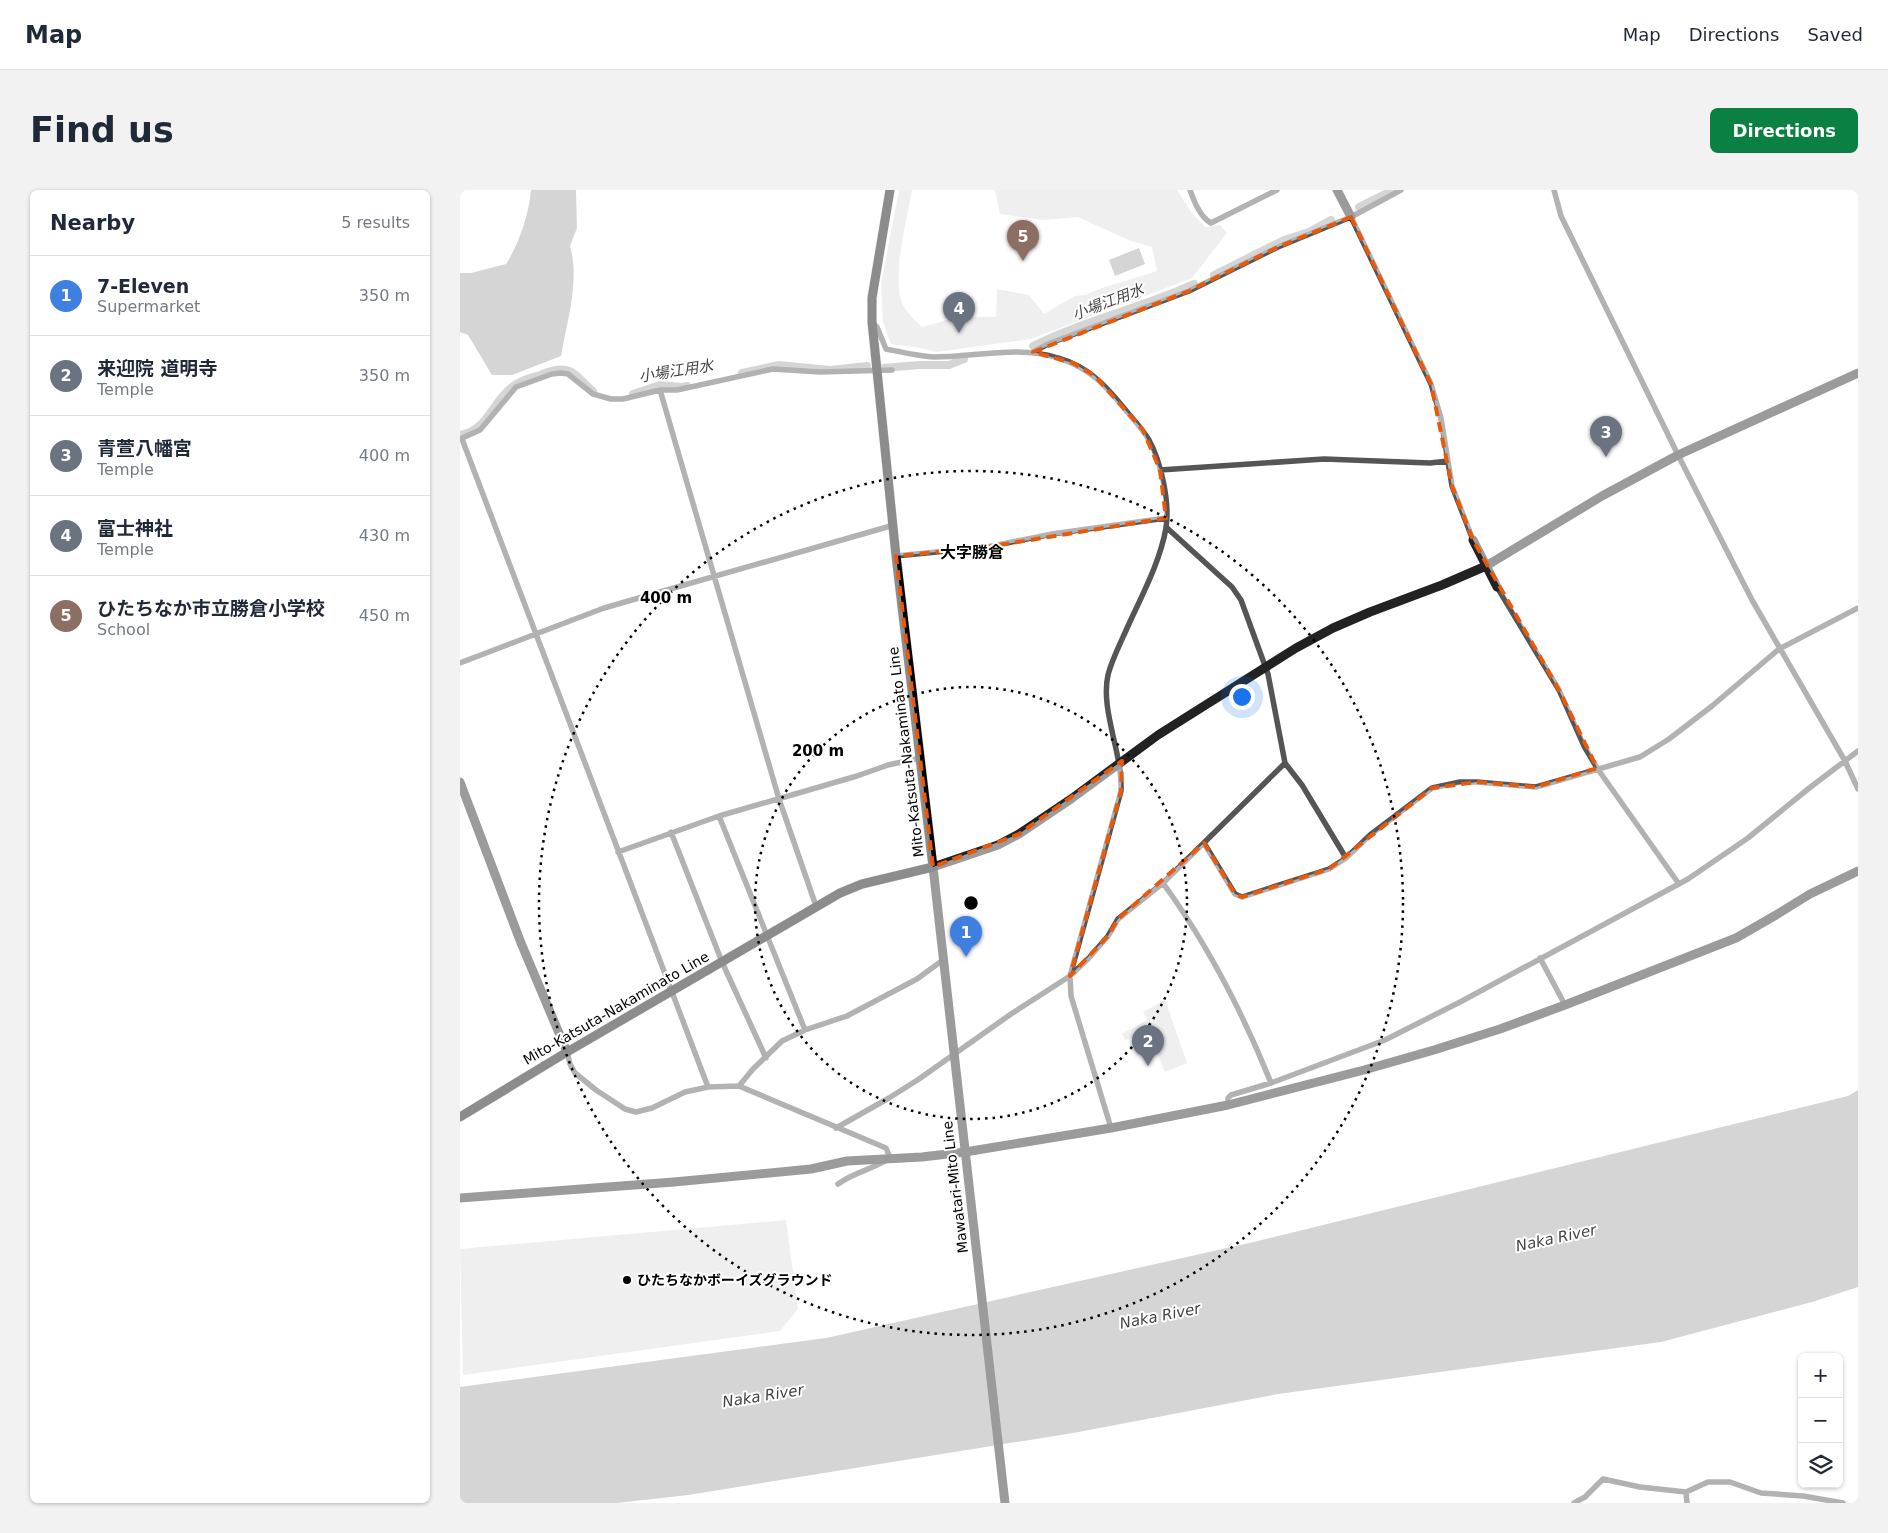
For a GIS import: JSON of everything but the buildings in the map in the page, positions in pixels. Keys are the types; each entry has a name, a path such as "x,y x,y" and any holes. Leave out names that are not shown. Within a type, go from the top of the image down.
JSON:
{"main road":[{"name":"Mito-Katsuta-Nakaminato Line","path":"460,1117 816,906 853,887 933,867 896,556 872,322 872,298 890,190"}],"street":[{"path":"1190,190 1201,214 1211,223 1277,190"},
{"path":"1337,190 1431,384 1441,418 1456,498 1473,540 1497,587 1559,690 1584,746 1597,768 1679,884"},
{"path":"1033,352 1048,344 1189,291 1278,247 1351,217 1401,190"},
{"path":"1554,190 1561,216 1678,455 1752,600 1845,761 1858,789"},
{"path":"872,322 877,327 886,349 933,357 1033,352 1073,363 1095,376 1143,430 1153,448 1160,470 1166,500 1166,527 1159,553 1108,676 1108,705 1122,779 1121,791 1070,976 1071,996 1111,1128"},
{"path":"708,1087 461,439 484,427 516,387 552,374 568,374 593,394 604,398 622,399 660,390 677,390 773,370 790,369 820,372 892,370"},
{"path":"933,867 990,847 1019,834 1158,735 1265,666 1332,628 1486,566 1602,496 1678,455 1858,373"},
{"path":"660,390 779,799 816,906"},
{"path":"1160,470 1324,459 1430,463 1448,461"},
{"path":"896,556 987,547 1052,534 1166,518"},
{"path":"460,663 604,608 894,525"},
{"path":"1166,527 1232,587 1241,600 1268,674 1285,763 1302,785 1346,858"},
{"path":"1204,843 1236,894 1242,897 1329,868 1346,858 1370,835 1432,788 1460,782 1536,787 1640,756 1669,740 1779,649 1858,608"},
{"path":"1228,1105 1228,1098 1231,1095 1271,1083 1385,1040 1462,1001 1679,884 1748,838 1858,751"},
{"path":"618,852 719,816 888,765 920,758"},
{"path":"836,1128 889,1098 1070,976 1108,936 1118,918 1163,883 1285,763"},
{"path":"460,782 521,943 575,1073 618,1104 636,1112 652,1108 685,1092 708,1087 739,1086 886,1148 890,1158"},
{"path":"719,816 805,1030"},
{"path":"670,832 722,962 766,1058"},
{"name":"Mawatari-Mito Line","path":"933,867 1005,1503"},
{"path":"460,1198 674,1182 812,1169 847,1161 922,1157 965,1152 1111,1128 1228,1105 1434,1050 1500,1029 1736,938 1776,916 1810,894 1858,871"},
{"path":"1163,883 1208,951 1251,1036 1271,1083"},
{"path":"1540,958 1564,1005"},
{"path":"739,1086 753,1069 782,1041 805,1030 848,1016 917,979 943,960"},
{"path":"838,1184 848,1177 881,1164 890,1158"},
{"path":"1574,1503 1585,1497 1603,1479 1640,1487 1686,1492 1708,1482 1730,1482 1761,1493 1803,1496 1843,1503"},
{"path":"1686,1492 1687,1503"}],"highlighted area":[{"path":"1351,217 1431,384 1452,486 1473,540 1559,690 1597,768 1536,787 1477,782 1432,788 1329,869 1242,897 1235,894 1204,843 1118,919 1108,936 1070,976 1121,791 1122,761 1019,834 933,867 896,556 987,547 1166,518 1160,470 1143,430 1095,376 1073,363 1033,352 1189,291 1278,247"}],"shaded area":[{"path":"899,190 912,190 899,266 900,295 906,310 922,327 958,317 996,317 997,289 1029,295 1044,314 1075,296 1085,295 1157,271 1152,247 1131,241 1078,217 1044,220 1000,214 995,190 1177,190 1191,212 1205,227 1220,225 1227,233 1192,278 1031,339 937,352 891,344 883,322 881,284"},
{"path":"1165,1000 1187,1063 1165,1072 1149,1033 1125,1040 1122,1034 1147,1020 1143,1012"},
{"name":"ひたちなかボーイズグラウンド","path":"786,1220 798,1309 780,1331 463,1375 460,1249"}],"water":[{"path":"531,190 576,190 577,228 570,246 573,259 573,287 561,356 512,375 492,375 468,335 460,332 460,273 471,273 506,264 523,228"},
{"path":"1139,248 1145,264 1115,276 1109,260"},
{"name":"Naka River","path":"1858,1090 1858,1287 1812,1302 1661,1342 1278,1394 1073,1433 688,1495 617,1503 460,1503 460,1387 826,1338 1258,1241 1848,1096"}],"waterway":[{"name":"小場江用水","path":"1359,207 1393,190"},
{"name":"小場江用水","path":"1214,275 1284,240 1309,232 1331,220"},
{"name":"小場江用水","path":"1033,346 1194,284"},
{"name":"小場江用水","path":"883,368 949,365 964,359"},
{"name":"小場江用水","path":"742,373 779,365 830,370 867,366"},
{"name":"小場江用水","path":"460,435 477,428 505,393 529,378 553,371 566,370 574,373 593,391"},
{"name":"小場江用水","path":"633,394 660,385 687,386"}],"place":[{"name":"ひたちなか市立勝倉小学校","path":"1023,261"},
{"name":"富士神社","path":"959,333"},
{"name":"青萱八幡宮","path":"1606,457"},
{"name":"7-Eleven","path":"966,957"},
{"name":"来迎院 道明寺","path":"1148,1066"},
{"name":"ひたちなかボーイズグラウンド","path":"627,1280"}],"district":[{"name":"大字勝倉","path":"972,552"}]}
